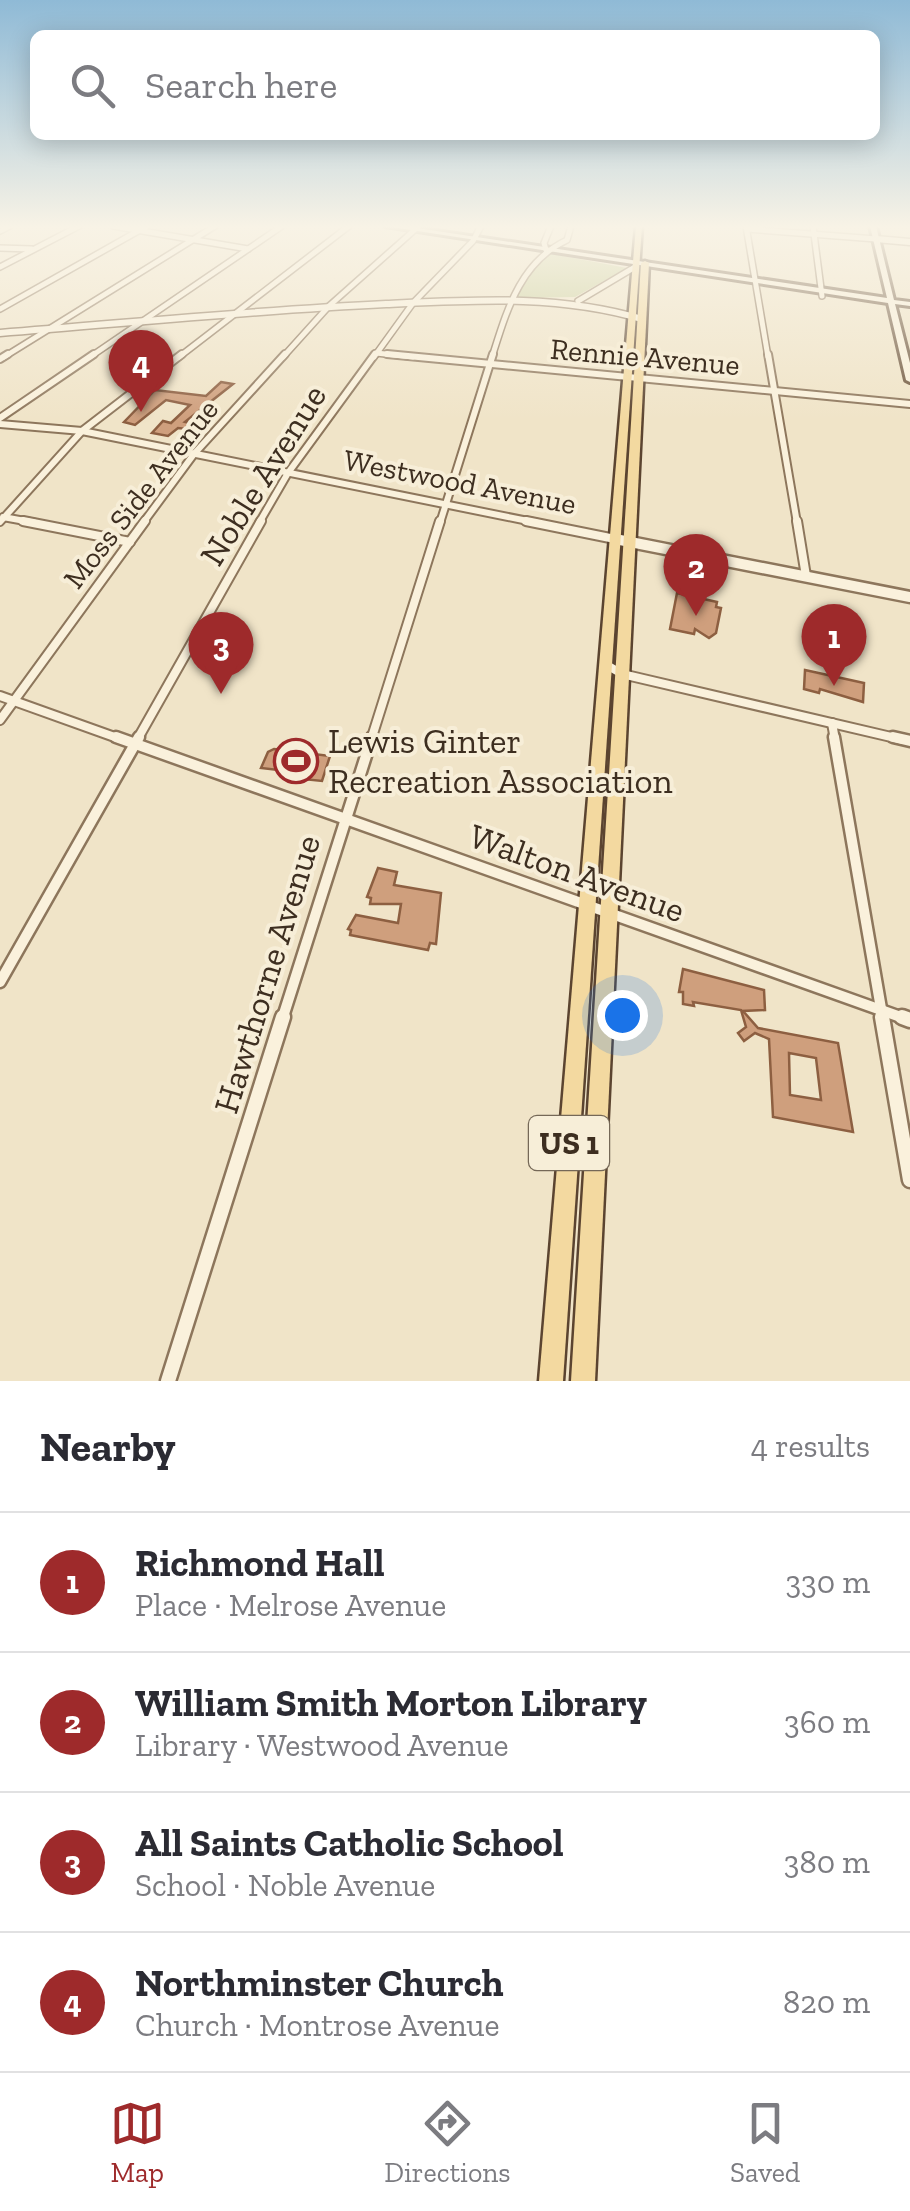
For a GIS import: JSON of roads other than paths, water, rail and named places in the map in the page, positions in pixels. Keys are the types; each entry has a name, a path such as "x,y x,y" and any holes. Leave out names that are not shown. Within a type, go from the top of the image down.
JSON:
{"main road":[{"name":"US 1","path":"551,1381 605,664 622,540 639,290"},
{"path":"805,290 910,306"},
{"path":"892,290 908,349 910,380"},
{"name":"US 1","path":"583,1381 622,674 622,540"}],"street":[{"path":"0,309 33,290"},
{"path":"0,359 111,290"},
{"path":"0,421 188,290"},
{"path":"2,518 82,431 263,290"},
{"name":"Moss Side Avenue","path":"0,720 194,454 348,290"},
{"name":"Noble Avenue","path":"0,982 288,473 425,290"},
{"name":"Hawthorne Avenue","path":"168,1381 488,366 510,300 517,290"},
{"path":"578,302 598,290"},
{"path":"756,290 806,576"},
{"path":"0,333 236,311 510,300 578,302 637,317"},
{"name":"Rennie Avenue","path":"376,353 910,404"},
{"name":"Westwood Avenue","path":"0,421 82,431 910,597"},
{"path":"2,518 130,542"},
{"path":"605,664 622,674 910,742"},
{"name":"Walton Avenue","path":"0,696 910,1020"},
{"path":"832,723 910,1180"}],"place":[{"name":"Northminster Church","path":"141,412"},
{"name":"William Smith Morton Library","path":"696,616"},
{"name":"Richmond Hall","path":"834,686"},
{"name":"All Saints Catholic School","path":"221,694"},
{"name":"Lewis Ginter Recreation Association","path":"296,761"}]}
